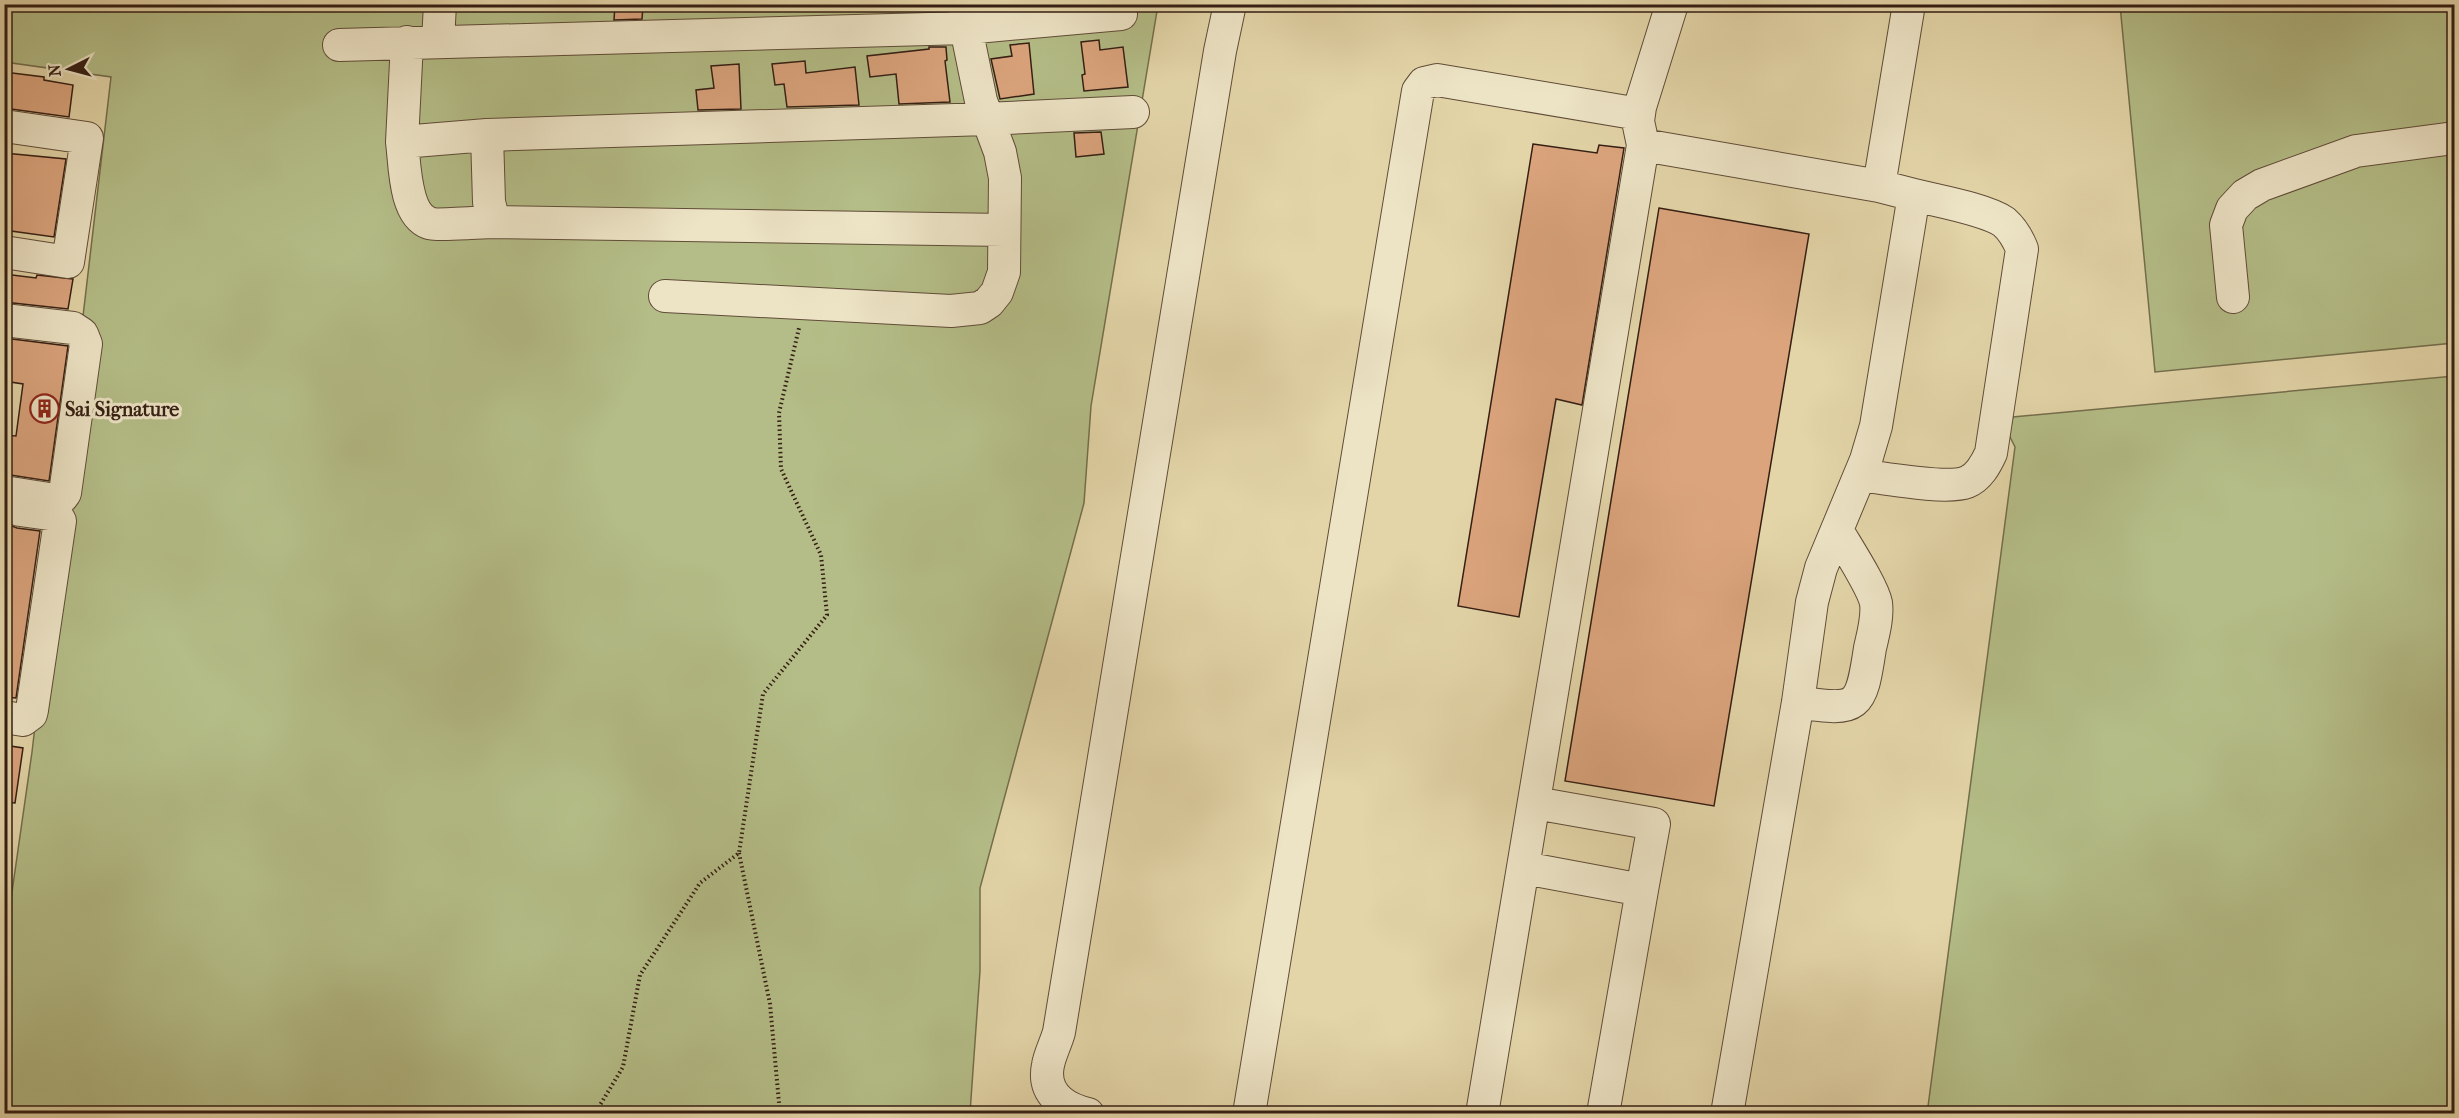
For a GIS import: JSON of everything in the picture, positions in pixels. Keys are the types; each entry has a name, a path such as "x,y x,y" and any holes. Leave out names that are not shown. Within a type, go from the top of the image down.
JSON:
{"street":[{"path":"438,41 440,4"},
{"path":"1089,1113 1072,1109 1060,1102 1047,1084 1046,1073 1059,1032 1220,51 1230,4"},
{"path":"1482,1113 1643,145 1639,114 1672,4"},
{"path":"1879,186 1909,4"},
{"path":"339,45 965,16 1121,14"},
{"path":"665,296 951,311 980,308 997,292 1004,272 1005,178 1000,152 981,101 965,16"},
{"path":"407,42 402,142 410,199 417,214 429,223 1005,230"},
{"path":"1249,1113 1418,91 1424,83 1437,80 1639,114"},
{"path":"402,142 488,135 1133,112"},
{"path":"4,126 87,138 68,262 4,252"},
{"path":"488,135 489,202 494,222"},
{"path":"2233,297 2226,225 2232,209 2245,195 2262,185 2356,151 2454,138"},
{"path":"1643,145 1879,186 1990,215 2005,223 2017,238 2022,249 1991,453 1984,468 1968,482 1952,484 1860,475"},
{"path":"1727,1113 1798,702 1812,602 1821,568 1860,475 1876,426 1914,195"},
{"path":"4,320 73,328 82,334 86,344 65,493 62,497 49,499 4,492"},
{"path":"4,508 51,514 59,517 60,521 31,714 23,720 4,717"},
{"path":"1798,702 1842,707 1852,703 1865,687 1876,603 1837,530"},
{"path":"1534,803 1654,824 1603,1113"},
{"path":"1524,868 1642,890"}],"path":[{"path":"780,1113 770,1004 739,853 763,694 827,615 821,555 780,469 779,413 805,303"},
{"path":"592,1113 597,1110 623,1066 640,975 700,883 739,853"}],"green space":[{"path":"5,5 1158,5 1091,406 1084,503 980,888 980,971 970,1113 5,1113 5,941 32,752 111,77 5,62"},
{"path":"2120,5 2454,5 2454,343 2155,372"},
{"path":"2454,376 2454,1113 1927,1114 2015,447 2009,435 2013,417"}],"building":[{"path":"924,4 941,4 941,11 924,11"},
{"path":"615,5 643,6 642,19 614,20"},
{"path":"1099,40 1100,50 1123,47 1128,87 1084,91 1082,75 1085,74 1081,42"},
{"path":"1029,43 1034,94 1000,99 991,59 1012,56 1010,45"},
{"path":"929,47 946,47 947,60 945,61 950,102 899,104 896,74 870,77 867,56 929,49"},
{"path":"805,61 806,73 855,67 859,105 787,107 784,84 775,85 772,64"},
{"path":"739,64 741,109 698,110 696,90 714,88 711,66"},
{"path":"4,72 44,77 44,80 73,85 69,117 4,108"},
{"path":"1101,132 1104,154 1076,157 1074,133"},
{"path":"1533,144 1597,153 1599,145 1624,148 1582,405 1556,399 1519,617 1458,606"},
{"path":"4,153 66,159 54,237 4,230"},
{"path":"1659,208 1809,234 1714,806 1565,781"},
{"path":"4,274 73,279 68,309 4,302"},
{"name":"Sai Signature","path":"4,338 68,346 49,481 4,474 4,435 16,436 23,384 4,381"},
{"path":"4,518 9,525 17,528 40,531 16,698 4,697"},
{"path":"4,745 23,748 15,803 4,802"}],"place":[{"name":"Sai Signature","path":"44,409"}]}
